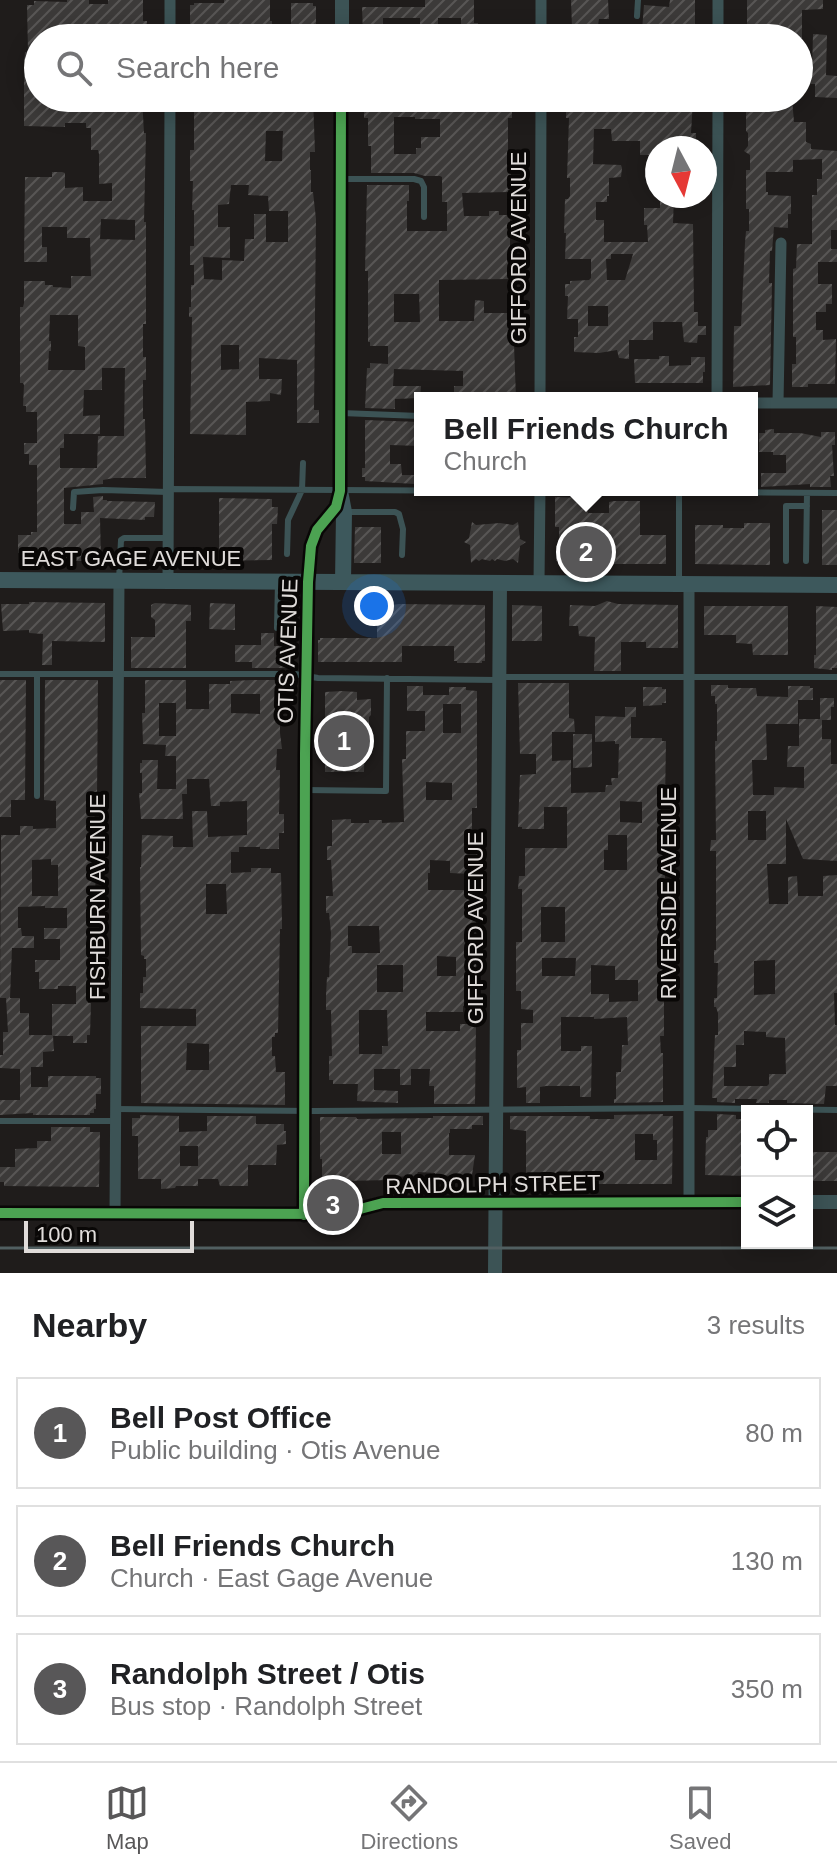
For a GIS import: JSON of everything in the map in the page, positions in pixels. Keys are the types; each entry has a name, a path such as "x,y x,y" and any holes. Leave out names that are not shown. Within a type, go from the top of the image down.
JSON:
{"main road":[{"path":"340,491 344,512 343,582"},
{"name":"EAST GAGE AVENUE","path":"0,580 837,585"}],"street":[{"path":"170,0 170,24"},
{"path":"342,0 342,24"},
{"path":"541,0 541,24"},
{"path":"718,0 718,24"},
{"path":"168,580 170,112"},
{"name":"OTIS AVENUE","path":"304,1215 308,582 311,546 317,530 336,507 340,491 341,112"},
{"name":"GIFFORD AVENUE","path":"540,392 541,112"},
{"path":"717,392 718,112"},
{"path":"778,403 781,243"},
{"path":"758,403 837,403"},
{"path":"539,583 540,496"},
{"name":"FISHBURN AVENUE","path":"115,1214 119,580"},
{"name":"GIFFORD AVENUE","path":"495,1273 500,583"},
{"name":"RIVERSIDE AVENUE","path":"684,584 689,677 689,1203"},
{"name":"RANDOLPH STREET","path":"0,1213 304,1215 341,1214 383,1203 741,1202"},
{"path":"813,1202 837,1202"}],"lane":[{"path":"637,16 638,0"},
{"path":"341,179 421,181 424,187 424,217"},
{"path":"341,413 414,416"},
{"path":"287,554 288,520 302,490 303,463"},
{"path":"73,508 74,492 103,490 414,491"},
{"path":"758,493 837,493"},
{"path":"806,561 807,493"},
{"path":"679,496 684,584"},
{"path":"786,561 786,506 807,506"},
{"path":"344,512 399,514 403,529 402,555"},
{"path":"119,580 119,545 124,538 168,538"},
{"path":"278,581 277,628 307,629"},
{"path":"0,674 306,675 318,678 837,677"},
{"path":"37,674 37,796"},
{"path":"305,790 386,791 387,678"},
{"path":"0,1121 303,1111 837,1110"}],"building":[{"path":"89,0 89,4 108,4 108,0 143,0 143,21 147,24 27,24 27,5 34,5 34,1"},
{"path":"224,0 270,0 272,24 190,24 190,5 224,3"},
{"path":"425,0 474,0 474,23 478,24 461,24 461,18 438,18 438,24 420,24 420,18 383,18 383,24 363,24 362,7 425,7"},
{"path":"571,0 608,0 609,19 599,19 598,24 572,24"},
{"path":"670,0 695,0 695,24 642,24 644,5 669,7"},
{"path":"747,0 823,0 823,9 802,10 802,24 747,24"},
{"path":"291,3 313,3 316,6 316,24 291,24"},
{"path":"813,34 827,35 826,75 837,76 837,98 815,97"},
{"path":"24,112 143,112 146,133 146,324 143,324 143,357 146,357 146,380 143,380 143,419 146,478 114,478 103,480 103,484 64,488 64,524 81,524 81,512 94,512 93,497 103,496 103,500 107,501 155,502 154,517 145,517 145,520 100,518 99,561 30,561 30,553 18,553 18,535 37,532 37,465 29,465 29,454 24,454 24,443 37,443 37,412 26,412 26,406 23,406 24,385 20,383 20,307 24,303 24,281 45,281 45,285 71,288 71,276 91,276 90,238 67,238 67,227 42,227 42,247 47,247 47,262 24,262 25,177 52,177 52,172 62,172 65,173 65,188 83,187 83,201 112,201 112,183 99,184 99,154 98,150 91,150 91,128 86,128 86,123 65,123 65,127 24,126","holes":["101,219 135,220 135,240 100,239","50,315 78,315 78,346 85,347 85,370 48,370","102,368 125,368 124,436 98,436 97,468 60,468 64,434 100,434 100,415 83,416 84,390 102,390"]},
{"path":"194,112 314,112 315,152 310,152 310,170 316,219 314,410 319,410 319,423 297,423 297,360 259,358 259,379 282,379 281,395 270,393 270,401 246,402 246,435 190,434 192,317 189,317 189,307 194,265 190,265 190,246 194,246 194,210 190,150 194,150","holes":["266,131 283,131 282,161 265,161","231,185 249,185 248,195 268,196 269,211 288,211 288,242 266,242 266,214 254,214 254,239 245,239 244,261 222,260 222,280 204,279 203,257 230,258 230,227 218,227 218,205 229,204","221,345 239,345 239,369 221,370"]},
{"path":"364,112 512,112 512,118 508,118 508,155 512,156 510,190 462,193 464,216 489,216 489,211 510,215 514,279 439,280 439,321 474,321 475,300 484,301 484,313 511,313 516,392 454,392 454,386 463,386 463,371 394,369 393,386 421,386 420,392 414,392 414,398 395,399 395,409 365,408 367,368 370,368 370,363 388,364 388,346 370,346 368,342 368,271 365,271 367,185 409,185 407,231 447,231 447,202 442,202 442,177 414,173 371,173 368,118 364,118","holes":["394,117 440,119 440,137 421,137 421,148 416,148 416,154 394,154","394,294 419,294 420,322 394,322"]},
{"path":"566,112 692,112 691,133 696,133 696,136 645,136 645,155 640,155 640,141 612,141 611,129 594,129 593,164 621,165 622,168 621,177 609,178 607,202 596,202 596,220 604,220 604,242 648,242 644,208 674,208 673,223 693,224 694,312 698,312 698,326 706,326 706,335 698,335 697,343 684,342 682,322 653,322 653,340 629,340 629,359 619,358 617,350 574,352 578,319 567,319 565,284 589,280 591,259 565,259 565,199 570,196 570,178 567,178 569,118 566,118","holes":["611,254 633,254 625,280 607,280 606,259 611,259","588,306 608,306 608,326 588,326"]},
{"path":"746,112 793,112 794,122 806,122 806,142 811,144 811,149 837,151 837,230 831,230 831,249 837,249 837,262 818,262 818,284 832,284 832,304 826,304 826,312 816,312 816,330 823,330 823,340 836,339 835,384 792,387 792,364 796,364 793,269 796,268 797,244 812,244 812,195 817,195 817,179 822,179 822,159 793,160 793,172 766,172 768,195 791,196 788,228 774,227 770,251 770,385 733,387 734,326 741,326 746,231 749,231 746,170 750,170 750,155 744,151 748,146"},
{"path":"659,356 669,356 669,366 691,365 691,357 705,357 703,383 635,383 634,359 659,359"},
{"path":"365,420 414,422 414,446 390,445 390,464 401,464 402,475 414,475 414,484 365,481 362,468 365,468"},
{"path":"774,429 774,433 821,437 821,432 835,432 831,487 810,487 810,484 761,487 761,473 786,473 786,455 759,452 759,433"},
{"path":"555,497 586,498 588,513 609,513 609,502 640,501 640,535 666,535 666,564 556,561 559,527 555,527"},
{"path":"219,498 272,499 272,507 278,507 277,524 272,524 272,560 219,561"},
{"path":"822,510 837,510 837,565 822,565"},
{"path":"472,522 476,525 513,525 518,522 520,539 526,542 520,546 518,563 513,559 476,559 471,563 470,545 464,542 469,538"},
{"path":"744,523 770,523 770,565 695,564 695,525 744,528"},
{"path":"355,527 381,527 381,563 354,563"},
{"path":"607,601 678,605 678,648 646,648 646,642 621,642 621,671 594,671 595,637 579,636 578,626 569,626 570,605 595,606"},
{"path":"105,603 105,642 52,641 52,665 42,665 43,634 29,633 29,630 3,631 1,604"},
{"path":"210,603 235,604 235,630 209,629"},
{"path":"399,604 485,605 485,661 457,663 454,661 454,646 402,646 402,662 318,662 320,638 377,638 377,607"},
{"path":"151,605 191,605 191,621 186,621 186,668 131,668 131,637 155,637"},
{"path":"512,605 542,606 542,641 512,641"},
{"path":"704,606 788,606 788,655 753,655 752,644 736,643 736,635 704,635"},
{"path":"816,606 837,607 837,668 832,670 814,668"},
{"path":"261,633 274,633 274,646 292,646 292,668 252,668 252,662 235,662 235,645 261,645"},
{"path":"0,680 26,680 25,800 11,800 11,817 0,817"},
{"path":"45,680 98,680 97,797 94,797 96,922 88,924 90,1035 87,1035 87,1043 73,1043 73,1036 53,1036 54,1051 43,1052 43,1067 31,1067 31,1087 48,1087 48,1076 101,1078 101,1094 96,1094 94,1113 0,1115 0,1100 20,1100 20,1069 0,1068 3,1032 8,1032 6,998 0,998 1,835 20,835 20,826 56,828 56,801 44,800","holes":["51,859 51,865 58,865 58,896 32,896 32,860","18,907 67,908 67,928 44,928 44,939 60,939 60,960 35,960 39,989 76,986 76,1004 52,1004 52,1035 29,1035 29,1013 20,1013 20,998 10,998 12,948 34,948 34,936 22,936 21,928 18,928"]},
{"path":"145,680 186,680 186,709 209,709 209,684 280,680 282,749 277,749 276,770 280,770 279,814 284,814 284,833 279,833 279,849 239,847 239,852 231,852 231,873 251,872 251,868 271,868 271,873 281,873 278,1033 272,1037 272,1056 275,1056 276,1072 285,1072 285,1105 141,1103 141,1026 196,1026 196,1009 140,1008 143,977 146,977 146,959 141,955 142,835 173,836 173,847 193,847 192,811 207,811 208,837 247,835 247,801 220,802 220,806 211,806 209,779 187,779 187,794 182,794 183,819 141,819 139,793 142,793 142,760 158,760 157,789 176,789 176,756 165,756 166,745 143,744 142,713 145,713","holes":["231,694 260,694 260,714 231,713","159,703 176,703 176,736 159,736","206,884 226,884 227,914 206,914","187,1043 209,1044 209,1070 186,1070"]},
{"path":"518,683 569,683 569,718 574,719 575,732 552,732 552,761 571,760 571,793 605,792 606,785 612,785 611,778 618,778 619,744 615,741 595,742 595,716 625,717 625,707 636,707 636,717 631,717 631,738 662,738 666,741 665,802 660,802 661,819 665,819 665,880 661,880 661,900 664,900 664,1036 660,1036 663,1102 614,1103 616,1072 621,1072 622,1045 628,1045 627,1017 561,1017 561,1051 581,1051 581,1046 592,1046 591,1097 580,1097 580,1086 546,1086 540,1087 540,1103 526,1103 526,1087 517,1088 521,1023 533,1023 533,1010 521,1009 521,991 516,991 516,942 522,942 522,889 518,889 519,876 525,876 525,848 567,848 567,807 544,807 544,829 518,827 520,775 536,774 536,754 520,754","holes":["620,801 642,802 642,823 620,822","608,835 627,835 627,870 604,870 604,850 608,850","541,907 565,907 565,942 541,942","542,958 576,958 575,976 542,976","591,965 615,966 615,980 638,980 638,1001 609,1002 609,994 591,994"]},
{"path":"711,685 756,688 757,696 788,697 788,686 813,688 813,700 798,700 798,724 766,724 767,760 752,760 753,795 774,795 774,787 804,788 804,767 787,767 788,746 799,746 799,719 820,719 820,698 834,698 831,720 822,720 822,739 831,739 831,764 837,764 837,861 803,859 786,819 786,864 767,864 769,904 788,904 788,877 797,876 798,896 823,896 823,876 837,875 837,993 834,993 837,1086 826,1086 824,1104 787,1103 787,1100 756,1103 757,1099 735,1099 735,1103 717,1102 717,1098 712,1098 715,1035 718,1035 714,998 717,998 718,963 714,963 716,851 710,851 711,840 716,840 717,704 715,696 711,696","holes":["748,811 766,811 766,840 748,840","775,960 775,994 754,995 754,961","744,1031 766,1032 766,1037 785,1038 786,1074 769,1074 767,1086 724,1086 724,1067 736,1067 736,1045 744,1045"]},
{"path":"407,686 423,686 423,695 449,695 449,687 466,687 466,690 477,691 477,808 472,808 472,840 478,840 478,861 472,861 472,874 450,873 450,861 430,860 428,873 428,890 472,890 472,915 476,915 476,1007 463,1006 463,1012 426,1012 426,1031 460,1031 460,1024 476,1024 475,1104 434,1104 434,1086 429,1086 430,1069 411,1069 411,1085 400,1085 400,1069 374,1069 374,1090 398,1091 398,1103 357,1101 358,1084 333,1084 333,1080 329,1080 331,1010 326,1010 326,995 331,933 326,896 333,896 331,860 327,860 327,846 332,846 332,820 351,819 351,823 369,823 369,820 404,822 402,759 406,759 406,731 425,731 425,711 407,711","holes":["443,704 461,704 461,733 443,733","426,782 452,783 452,800 426,800","348,926 379,926 380,953 352,953 352,946 348,946","437,956 456,957 456,976 437,976","377,965 403,965 403,992 377,992","359,1010 387,1010 388,1046 382,1046 382,1054 359,1054"]},
{"path":"643,687 666,689 666,703 643,706"},
{"path":"325,692 357,692 357,700 371,699 364,772 325,772"},
{"path":"573,734 592,734 592,767 573,768"},
{"path":"717,1114 736,1115 736,1119 741,1119 741,1176 705,1175 706,1137 708,1130 717,1130"},
{"path":"140,1115 179,1116 179,1132 207,1131 207,1116 256,1116 256,1124 284,1124 286,1144 277,1145 276,1165 248,1165 248,1186 220,1186 218,1179 198,1179 198,1186 161,1189 161,1179 138,1179 138,1136 132,1136 132,1118 140,1118","holes":["180,1146 198,1146 198,1166 180,1166"]},
{"path":"614,1115 673,1116 672,1184 526,1184 526,1131 510,1129 510,1116 614,1119","holes":["635,1134 653,1134 653,1140 657,1140 657,1160 635,1160"]},
{"path":"483,1116 483,1125 472,1125 472,1129 450,1129 449,1133 449,1155 475,1155 472,1175 435,1176 435,1173 418,1172 416,1176 391,1177 391,1180 344,1181 344,1187 322,1187 320,1117","holes":["382,1132 401,1132 401,1154 382,1154"]},
{"path":"51,1127 90,1127 90,1132 100,1132 99,1187 4,1186 4,1182 0,1182 0,1167 15,1167 15,1149 37,1148 37,1141 51,1141"},
{"path":"813,1152 837,1152 837,1181 813,1181"}],"railway":[{"path":"0,1248 837,1248"}],"cycle path":[{"path":"304,1215 308,582 311,546 317,530 336,507 340,491 341,112"},
{"path":"0,1213 341,1214 383,1203 741,1202"}],"place":[{"name":"Bell Friends Church","path":"586,552"},
{"name":"Bell Post Office","path":"344,741"},
{"name":"Randolph Street / Otis","path":"333,1205"}]}
